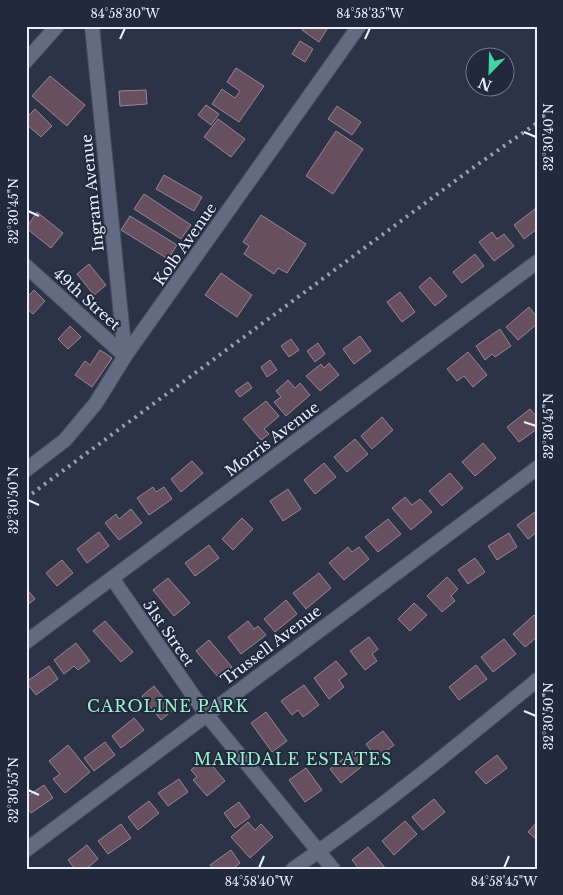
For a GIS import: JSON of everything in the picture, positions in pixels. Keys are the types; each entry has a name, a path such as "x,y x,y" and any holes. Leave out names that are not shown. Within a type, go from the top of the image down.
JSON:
{"street":[{"path":"26,62 57,26"},
{"name":"Ingram Avenue","path":"92,26 125,356"},
{"name":"Kolb Avenue","path":"26,470 65,440 96,403 125,356 359,26"},
{"name":"Morris Avenue","path":"26,642 537,262"},
{"name":"49th Street","path":"26,266 125,356"},
{"name":"Trussell Avenue","path":"26,850 537,468"},
{"name":"51st Street","path":"112,578 206,714 333,869"},
{"path":"294,869 464,740 537,680"}],"building":[{"path":"305,26 323,26 327,29 319,42 302,30"},
{"path":"300,41 313,49 305,62 292,54"},
{"path":"236,68 264,86 239,122 212,104 222,89 235,98 240,91 227,82"},
{"path":"50,76 85,105 67,126 32,96"},
{"path":"146,90 147,104 120,106 119,91"},
{"path":"206,105 219,114 211,125 198,115"},
{"path":"337,106 361,122 352,135 328,119"},
{"path":"35,109 52,126 41,137 26,124 26,118"},
{"path":"218,119 245,139 231,157 204,137"},
{"path":"336,131 363,149 333,194 306,176"},
{"path":"164,175 202,197 194,211 156,189"},
{"path":"144,194 191,225 181,239 134,209"},
{"path":"535,209 537,211 537,229 524,239 514,225"},
{"path":"37,212 63,233 51,248 26,228"},
{"path":"261,215 306,244 287,273 278,268 274,274 244,254 249,246 243,242"},
{"path":"130,216 177,245 168,259 121,230"},
{"path":"492,232 497,239 504,234 514,246 494,261 479,242"},
{"path":"475,254 484,266 462,283 453,272"},
{"path":"89,264 106,285 94,295 77,274"},
{"path":"221,273 252,295 237,317 205,295"},
{"path":"430,277 447,296 435,306 419,287"},
{"path":"34,290 45,301 33,314 26,308 26,298"},
{"path":"400,292 415,312 402,322 387,302"},
{"path":"529,307 537,317 537,324 518,340 506,327"},
{"path":"70,326 81,337 68,349 58,339"},
{"path":"500,329 511,346 495,357 492,354 485,360 476,346"},
{"path":"360,336 371,351 354,364 343,349"},
{"path":"291,339 299,350 289,357 281,346"},
{"path":"318,343 325,354 315,362 307,351"},
{"path":"100,350 112,358 92,387 75,375 85,361 90,365"},
{"path":"468,352 487,375 473,387 464,376 457,381 447,369"},
{"path":"270,360 277,370 267,377 261,367"},
{"path":"329,363 339,375 320,391 306,376 321,364 324,368"},
{"path":"288,380 295,388 300,383 310,395 286,416 274,402 281,397 276,391"},
{"path":"248,382 252,388 240,397 235,391"},
{"path":"266,401 279,416 264,429 269,434 261,440 243,419"},
{"path":"530,409 537,417 537,429 519,442 507,427"},
{"path":"382,417 393,430 372,449 361,436"},
{"path":"355,439 368,454 347,472 334,457"},
{"path":"483,443 496,458 475,476 462,462"},
{"path":"192,461 203,473 181,492 171,479"},
{"path":"324,463 336,477 315,494 304,480"},
{"path":"450,473 463,488 442,506 429,491"},
{"path":"153,487 156,492 164,487 172,499 149,515 137,498"},
{"path":"288,489 301,509 283,521 270,501"},
{"path":"405,497 412,505 420,499 432,512 411,530 392,508"},
{"path":"131,509 142,523 119,540 105,523 116,514 119,519"},
{"path":"535,512 537,514 537,532 528,539 517,525"},
{"path":"242,518 253,529 233,550 222,539"},
{"path":"388,519 401,534 378,552 365,537"},
{"path":"99,532 109,546 87,563 77,549"},
{"path":"509,533 517,547 497,560 488,546"},
{"path":"209,545 219,558 195,576 185,563"},
{"path":"348,547 352,552 359,547 369,559 344,580 329,563"},
{"path":"475,558 485,572 468,584 458,570"},
{"path":"62,560 73,573 57,586 46,573"},
{"path":"319,573 331,588 306,609 293,593"},
{"path":"447,577 458,589 451,596 455,601 442,612 427,596"},
{"path":"168,578 190,603 174,616 153,590"},
{"path":"26,588 35,599 26,606"},
{"path":"286,600 297,614 275,632 264,619"},
{"path":"414,603 427,615 410,631 398,619"},
{"path":"534,615 537,618 537,637 525,647 513,634"},
{"path":"105,621 133,652 121,662 93,631"},
{"path":"248,621 254,629 258,626 266,635 241,654 228,637"},
{"path":"369,637 378,649 372,654 377,661 365,670 350,651"},
{"path":"504,639 516,654 493,672 481,657"},
{"path":"209,640 232,667 219,678 196,651"},
{"path":"76,643 90,661 78,670 74,666 64,674 54,660"},
{"path":"336,661 347,674 339,680 344,687 329,699 314,678"},
{"path":"476,665 487,679 459,700 449,687"},
{"path":"49,666 58,679 36,695 26,682"},
{"path":"304,685 319,705 303,717 298,710 292,715 281,701"},
{"path":"154,686 173,710 161,720 142,696"},
{"path":"266,712 287,741 272,752 251,723"},
{"path":"134,718 144,730 121,748 112,736"},
{"path":"383,731 394,745 377,758 366,744"},
{"path":"105,742 115,755 94,771 84,758"},
{"path":"68,745 90,772 65,793 53,779 60,774 49,761"},
{"path":"355,750 365,764 341,783 330,769"},
{"path":"497,755 507,768 486,784 475,772"},
{"path":"205,757 225,781 207,796 193,780 197,777 191,770"},
{"path":"306,768 322,790 305,802 289,780"},
{"path":"179,779 188,792 168,806 158,793"},
{"path":"44,785 53,798 31,813 26,807 26,797"},
{"path":"434,799 445,812 423,830 412,817"},
{"path":"149,801 159,813 138,830 128,817"},
{"path":"239,802 250,817 235,828 224,813"},
{"path":"405,821 417,834 394,855 382,841"},
{"path":"248,822 255,830 261,824 273,837 250,858 231,837"},
{"path":"537,822 537,840 528,832"},
{"path":"121,824 131,838 108,854 98,841"},
{"path":"87,845 98,859 86,869 75,869 68,860"},
{"path":"368,847 386,869 359,869 352,860"},
{"path":"231,850 240,863 233,869 213,869 210,865"}],"railway":[{"path":"26,498 474,167 537,123"}],"district":[{"name":"CAROLINE PARK","path":"168,706"},
{"name":"MARIDALE ESTATES","path":"293,759"}]}
